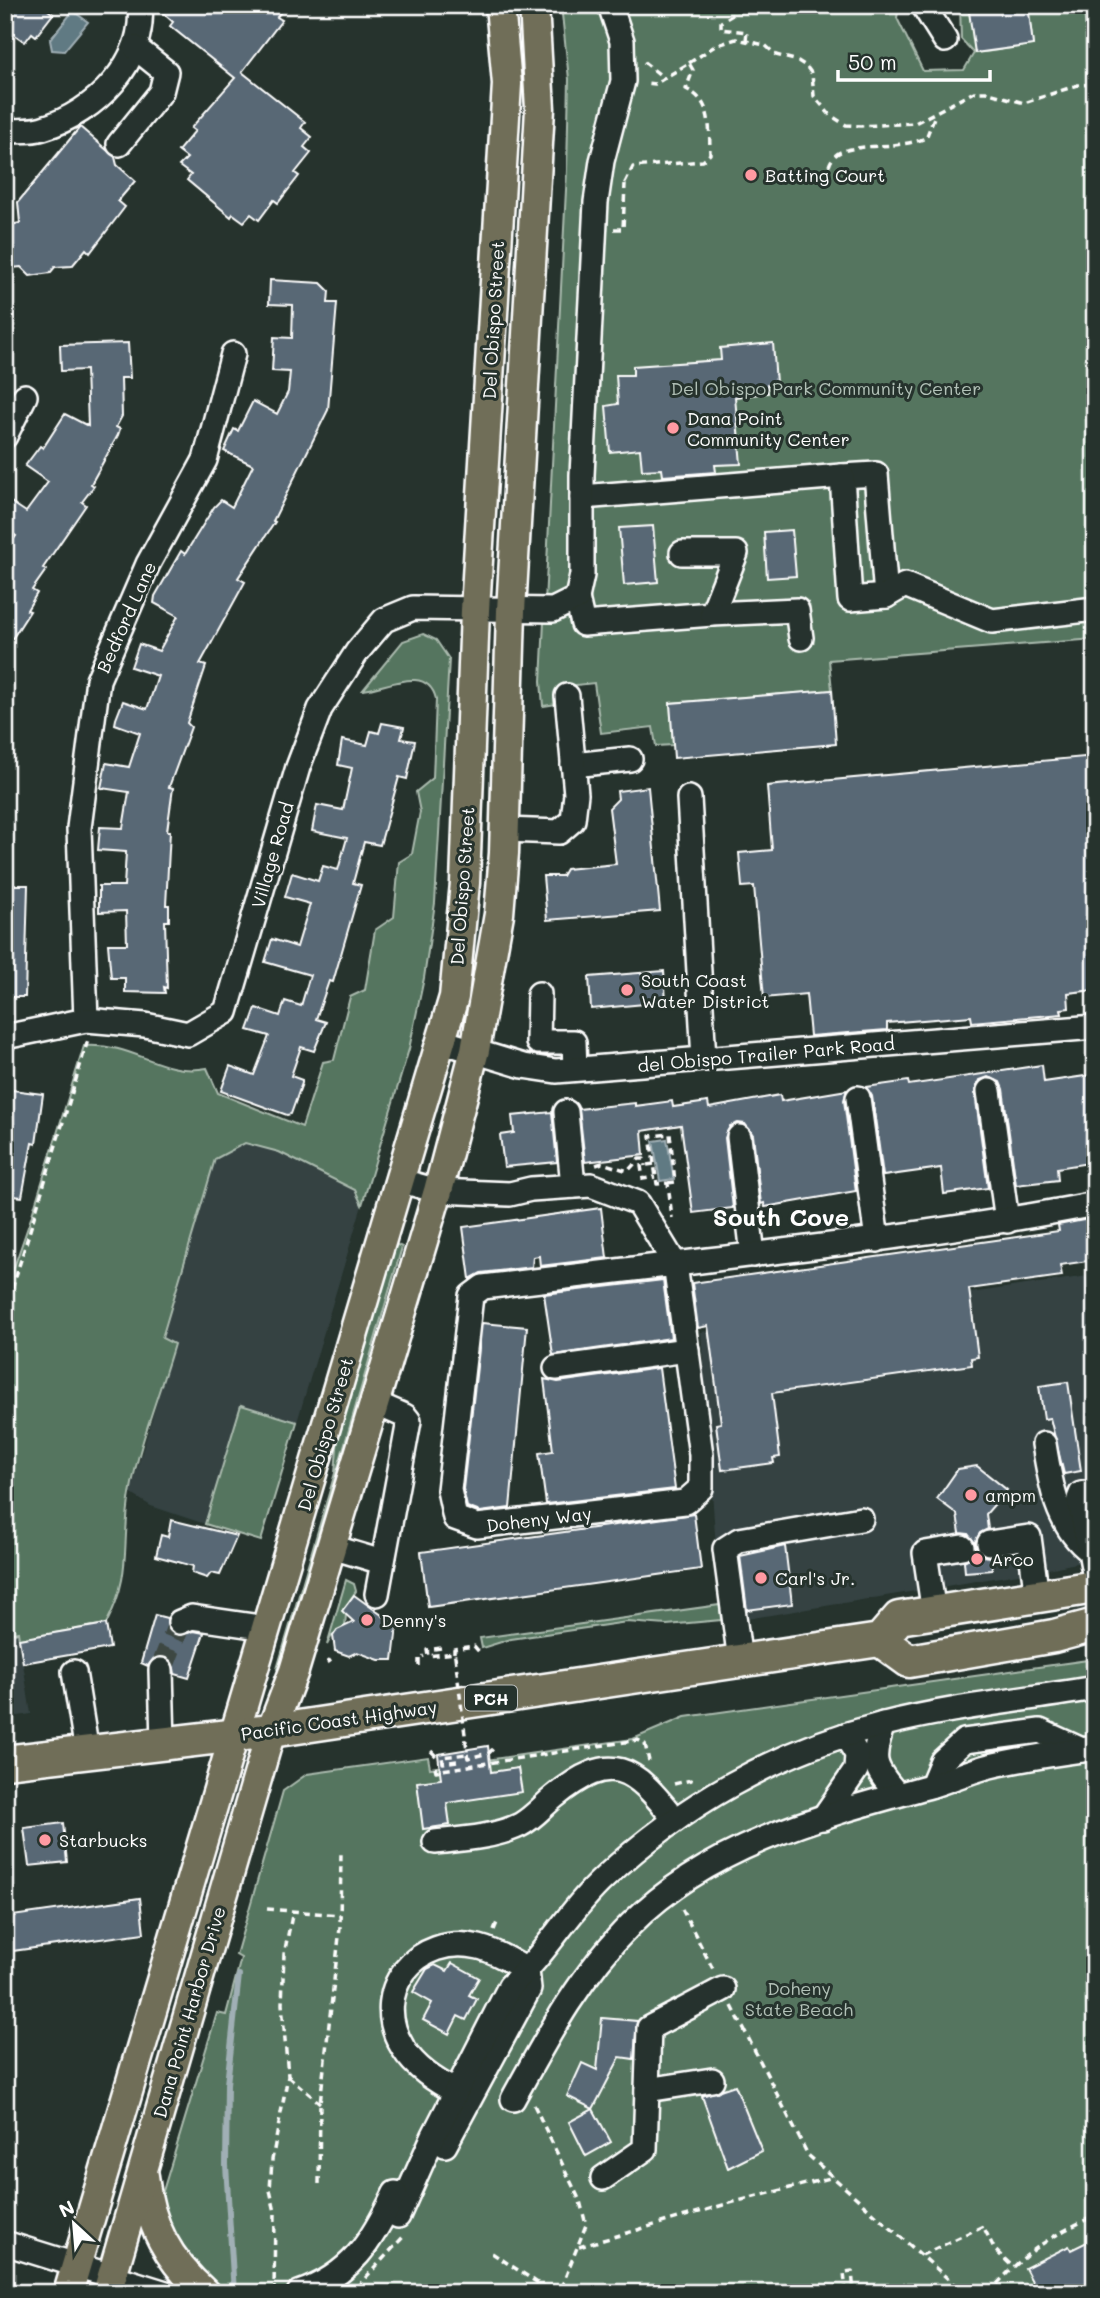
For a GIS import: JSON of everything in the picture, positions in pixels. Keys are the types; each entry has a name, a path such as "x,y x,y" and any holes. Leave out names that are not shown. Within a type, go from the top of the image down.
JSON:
{"highway":[{"path":"1095,1587 900,1618 880,1640 909,1661 1054,1636 1095,1625"},
{"path":"1054,1636 1095,1637"},
{"name":"Pacific Coast Highway","path":"5,1762 271,1731 880,1640"}],"main road":[{"name":"Del Obispo Street","path":"234,1735 454,997 463,916 475,610 507,84 500,5"},
{"name":"Del Obispo Street","path":"271,1731 294,1671 439,1191 475,1049 499,914 505,830 511,611 540,109 534,5"},
{"name":"Dana Point Harbor Drive","path":"110,2285 271,1731"},
{"name":"Dana Point Harbor Drive","path":"71,2279 234,1735"},
{"path":"143,2169 148,2208 159,2237 174,2261 205,2293"}],"street":[{"path":"5,131 43,128 97,102 136,48 140,5"},
{"path":"610,5 622,41 623,81 602,161 596,202 582,497 582,575 577,598 583,624 797,610 801,638"},
{"path":"923,5 945,40"},
{"path":"119,144 161,92 166,72 136,48"},
{"name":"Bedford Lane","path":"89,1020 79,828 98,680 148,564 205,460 233,354"},
{"path":"5,436 25,396"},
{"path":"582,497 876,474 886,596"},
{"path":"842,476 850,599 886,596 905,585 992,621 1095,609"},
{"path":"682,553 736,553 712,614"},
{"name":"Village Road","path":"5,1037 89,1020 145,1025 188,1034 226,1012 298,767 320,709 357,652 384,620 413,608 553,610 577,598"},
{"path":"505,830 559,832 573,820 576,794 567,696"},
{"path":"573,765 631,759"},
{"path":"689,798 704,1059"},
{"path":"540,994 538,1041 574,1042 575,1069"},
{"name":"del Obispo Trailer Park Road","path":"441,1041 475,1049 523,1066 556,1071 1095,1027"},
{"path":"989,1091 1007,1221"},
{"path":"858,1098 877,1240"},
{"path":"566,1112 573,1186"},
{"path":"739,1138 753,1255"},
{"name":"Doheny Way","path":"398,1180 439,1191 510,1194 531,1189 591,1185 638,1203 675,1264 701,1455 701,1488 685,1502 477,1526 455,1518 449,1490 471,1296 483,1287 675,1264 753,1255 877,1240 1007,1221 1095,1203"},
{"path":"556,1368 687,1350"},
{"path":"375,1403 405,1416 409,1421 377,1594"},
{"path":"1044,1444 1051,1487 1076,1541 1090,1551"},
{"path":"1051,1487 1095,1482"},
{"path":"1095,1492 1081,1494 1079,1499 1095,1578"},
{"path":"740,1661 725,1549 738,1540 861,1519"},
{"path":"989,1543 1028,1537 1037,1597"},
{"path":"332,1547 382,1562"},
{"path":"934,1613 925,1553 962,1547"},
{"path":"180,1622 192,1617 266,1628"},
{"path":"161,1670 163,1743"},
{"path":"74,1672 87,1752"},
{"path":"299,2293 344,2269 360,2255 376,2233 451,2089 510,1986 527,1970 603,1879 676,1820 767,1765 845,1735 883,1724 1095,1688"},
{"path":"883,1724 875,1748 875,1762 879,1774 897,1794"},
{"path":"932,1785 942,1761 964,1741 1040,1731 1088,1749"},
{"path":"823,1818 841,1796 856,1770 858,1754 845,1735"},
{"path":"523,2100 557,2019 593,1965 632,1923 671,1889 729,1854 823,1818 990,1766 1088,1749"},
{"path":"435,1842 479,1836 521,1824 581,1775 616,1768 635,1775 652,1790 676,1820"},
{"path":"451,2089 413,2061 402,2048 396,2030 394,1991 404,1968 422,1953 438,1946 460,1945 480,1947 527,1970"},
{"path":"376,2233 402,2225 512,2024 529,1989 527,1970"},
{"path":"603,2178 645,2149 649,2028 723,1989"},
{"path":"647,2090 712,2080"},
{"path":"402,2225 451,2089"},
{"path":"5,2243 71,2279 166,2293"}],"path":[{"path":"739,5 734,14 721,22 721,29 747,32 746,40"},
{"path":"1090,5 1095,47"},
{"path":"623,81 655,83 715,46 736,39 746,40 765,45 776,55 799,61 806,66 812,74 814,96 820,106 846,125 885,127 915,123 935,115 974,92 986,92 1024,103 1078,85 1095,84"},
{"path":"625,183 633,167 703,161 710,154 707,108 696,94 686,89 693,70 689,63"},
{"path":"829,166 831,159 841,151 911,144 926,138 935,115"},
{"path":"5,1312 15,1287 89,1020"},
{"path":"670,1134 675,1182 657,1184 656,1177 650,1136 670,1134"},
{"path":"594,1166 602,1163 628,1171 639,1159 644,1159 645,1166"},
{"path":"654,1164 641,1167 643,1179 656,1177"},
{"path":"668,1183 673,1223"},
{"path":"480,1653 474,1646 454,1649 468,1758 483,1755 496,1746"},
{"path":"441,1648 427,1650 428,1656 454,1654"},
{"path":"419,1666 419,1658 424,1656"},
{"path":"431,1751 438,1758"},
{"path":"457,1761 443,1763 442,1757 467,1752"},
{"path":"319,2184 320,2103 340,1915 341,1850"},
{"path":"671,1889 808,2155 964,2293"},
{"path":"267,1909 340,1915"},
{"path":"274,2293 272,2160 288,2076 282,2004 284,1954 293,1911"},
{"path":"288,2076 320,2103"},
{"path":"523,2100 580,2201 586,2225 559,2293"},
{"path":"579,2247 730,2203 834,2177"},
{"path":"989,2293 1020,2257 1069,2227 1095,2216"},
{"path":"349,2293 362,2284 402,2225"},
{"path":"922,2255 983,2226 995,2250 1012,2266"},
{"path":"492,2253 553,2293"},
{"path":"846,2293 844,2272 852,2271 854,2293"}],"shaded area":[{"path":"245,1143 279,1152 355,1190 362,1205 297,1422 241,1405 205,1524 151,1506 130,1493 174,1344 162,1338 215,1159"},
{"path":"1095,1275 1095,1559 735,1621 721,1620 701,1332"},
{"path":"18,1632 31,1714 5,1718 5,1635"}],"green space":[{"name":"Del Obispo Park Community Center","path":"561,5 899,5 897,18 923,71 964,70 974,53 961,39 960,5 968,5 976,49 985,52 1033,45 1028,5 1083,5 1095,102 1095,639 829,660 832,690 670,703 673,745 656,746 653,727 601,733 594,683 558,687 557,704 543,706 541,681 567,170 569,79"},
{"path":"423,634 436,640 449,659 435,903 424,978 409,1049 362,1205 355,1190 279,1152 245,1143 215,1159 162,1338 174,1344 134,1475 127,1512 123,1574 114,1606 106,1624 19,1639 18,1632 5,1635 5,1280 12,1273 31,1218 84,1046 118,1049 175,1068 207,1068 218,1093 302,1127 323,1062 334,1060 350,997 365,990 375,930 394,917 399,862 412,854 420,812 416,792 433,778 436,699 431,688 424,682 414,680 363,690 403,641"},
{"path":"393,1243 402,1247 279,1670 277,1669 335,1473 339,1423"},
{"path":"241,1405 297,1422 261,1541 205,1524"},
{"path":"346,1580 354,1584 356,1591 343,1611 346,1614 345,1627 332,1635 327,1645"},
{"path":"720,1605 721,1620 667,1625 627,1622 511,1639 482,1648 480,1638"},
{"name":"Doheny State Beach","path":"1095,1659 1095,2293 179,2293 185,2263 160,2201 217,2013 226,2015 241,1958 236,1955 283,1791 307,1774 428,1757 430,1768 633,1739 685,1717"}],"water":[{"path":"73,11 88,22 64,51 52,50 50,40"},
{"path":"667,1139 674,1179 660,1181 653,1141"}],"building":[{"path":"5,5 42,5 53,14 36,36 32,33 25,42 5,28"},
{"path":"154,5 286,5 277,17 282,20 242,72 305,122 301,128 312,137 304,147 311,153 295,173 299,176 278,203 274,200 259,220 251,214 244,222 233,214 231,217 187,180 191,175 179,166 187,158 178,151 195,131 191,128 235,78 170,26 173,22"},
{"path":"968,5 1028,5 1033,45 975,53"},
{"path":"80,127 115,157 117,165 135,181 118,201 125,207 90,253 86,249 72,266 55,267 50,273 30,276 21,267 12,268 6,264 5,226 20,223 18,202"},
{"path":"270,280 321,283 329,291 328,303 337,303 328,410 273,521 275,522 238,578 245,582 200,664 206,666 187,723 191,727 169,787 173,788 167,831 170,831 166,905 169,905 169,921 165,921 167,988 164,987 165,993 125,992 125,978 111,978 108,944 127,944 126,911 99,912 99,886 124,886 126,852 98,850 100,827 123,828 129,792 101,788 106,763 129,767 140,733 115,724 116,719 123,701 147,709 158,676 131,667 139,644 159,651 178,616 154,603 155,596 181,551 185,554 214,507 221,500 232,507 253,465 224,451 234,429 238,431 253,401 277,414 288,392 290,372 272,371 274,337 292,338 293,305 269,304"},
{"path":"128,343 130,378 121,378 122,416 116,427 120,429 118,435 91,484 94,486 82,502 86,505 43,568 46,570 32,590 37,593 27,610 30,611 5,650 5,551 16,536 5,528 5,498 26,512 48,482 25,466 40,446 43,448 65,414 88,426 86,370 61,371 60,345"},
{"name":"Dana Point Community Center","path":"773,343 776,383 767,385 768,393 735,397 741,464 715,465 716,472 663,476 662,469 642,470 640,449 610,452 606,406 618,404 616,375 633,375 633,366 721,360 720,348"},
{"path":"653,526 658,582 624,585 619,528"},
{"path":"792,530 796,576 767,578 764,532"},
{"path":"832,690 836,744 674,758 670,703"},
{"path":"382,723 404,727 401,739 415,741 407,779 399,777 380,845 364,842 353,883 361,885 333,982 329,981 316,1019 326,1022 314,1051 301,1047 291,1076 302,1080 302,1083 291,1114 287,1115 221,1091 230,1066 254,1075 269,1036 248,1030 256,1008 280,1016 285,1001 301,1006 310,975 265,962 272,939 297,947 310,904 285,897 292,873 318,881 323,866 338,870 347,838 312,831 317,805 343,810 352,768 338,765 342,740 367,745 371,731 379,733"},
{"path":"1095,756 1094,990 1068,993 1069,1008 1061,1009 1062,1014 972,1022 971,1016 887,1023 887,1030 810,1036 806,994 764,998 754,886 742,887 739,853 772,850 767,786"},
{"path":"648,787 660,911 547,920 543,876 562,876 566,869 616,864 609,808 618,799 617,791"},
{"path":"5,885 28,885 25,997 5,997"},
{"name":"South Coast Water District","path":"664,971 666,1002 591,1009 589,977"},
{"path":"1042,1065 1044,1082 1092,1075 1095,1156 1088,1157 1089,1163 1057,1168 1058,1180 1016,1185 1003,1089 1000,1082 988,1077 980,1080 975,1093 988,1188 944,1194 941,1168 883,1176 872,1096 866,1087 908,1081 909,1085"},
{"path":"5,1089 43,1094 36,1144 32,1143 22,1197 5,1195"},
{"path":"847,1090 844,1100 856,1191 765,1207 764,1203 761,1204 753,1135 745,1124 738,1123 730,1126 725,1138 733,1208 693,1213 681,1125 642,1131 644,1155 585,1162 579,1109 672,1101 673,1107 708,1102 709,1108 780,1095 781,1101"},
{"path":"552,1112 557,1162 504,1167 500,1135 514,1133 512,1116"},
{"path":"601,1208 607,1258 540,1266 539,1256 533,1257 532,1267 481,1273 470,1279 463,1227"},
{"path":"1094,1218 1095,1260 1060,1265 1062,1276 969,1289 978,1357 971,1358 972,1365 772,1393 780,1457 773,1458 774,1463 722,1470 716,1424 721,1423 708,1326 698,1328 692,1283 1059,1231 1058,1225"},
{"path":"663,1280 671,1338 553,1355 544,1294"},
{"path":"482,1323 527,1327 510,1508 480,1512 467,1507 463,1489"},
{"path":"659,1368 675,1489 546,1504 539,1453 553,1451 544,1379 558,1382"},
{"path":"1068,1382 1081,1471 1064,1474 1050,1418 1044,1419 1039,1386"},
{"name":"ampm","path":"977,1466 1007,1490 986,1514 988,1529 980,1533 975,1543 968,1534 960,1533 957,1514 937,1499 958,1469"},
{"path":"694,1514 701,1569 428,1607 421,1552"},
{"path":"171,1520 237,1536 220,1575 211,1573 207,1578 192,1573 193,1566 156,1556 161,1535 168,1537"},
{"name":"Carl's Jr.","path":"785,1546 792,1604 747,1610 740,1556"},
{"path":"976,1547 983,1556 991,1557 992,1570 965,1572 964,1561 971,1557"},
{"name":"Denny's","path":"354,1595 397,1626 393,1660 379,1660 357,1652 349,1656 335,1651 333,1636 337,1630 354,1622 342,1611"},
{"path":"155,1615 167,1618 167,1628 178,1636 194,1631 204,1633 189,1678 175,1674 173,1663 167,1657 154,1658 148,1666 141,1663"},
{"path":"106,1624 110,1648 23,1663 19,1639"},
{"path":"488,1746 491,1772 518,1768 522,1792 447,1803 450,1825 423,1829 417,1782 441,1779 438,1754"},
{"name":"Starbucks","path":"63,1823 67,1862 29,1866 24,1828"},
{"path":"140,1898 144,1933 5,1952 5,1917"},
{"path":"452,1963 479,1978 469,1995 477,1999 466,2020 458,2016 449,2034 423,2020 432,2003 413,1992 427,1969 435,1965 447,1971"},
{"path":"602,2018 637,2021 634,2059 620,2057 593,2109 567,2096 582,2063 597,2070"},
{"path":"735,2085 762,2151 728,2168 702,2096"},
{"path":"593,2109 611,2142 586,2156 569,2122"},
{"path":"1095,2238 1095,2293 1038,2293 1025,2268 1069,2246 1071,2250"}],"waterway":[{"path":"234,2293 226,2165 227,2084 239,1975"}],"tunnel":[{"path":"161,1670 180,1622"}],"place":[{"name":"Batting Court","path":"751,175"},
{"name":"Dana Point Community Center","path":"673,428"},
{"name":"South Coast Water District","path":"627,990"},
{"name":"ampm","path":"971,1495"},
{"name":"Arco","path":"977,1559"},
{"name":"Carl's Jr.","path":"761,1578"},
{"name":"Denny's","path":"367,1620"},
{"name":"Starbucks","path":"45,1840"}],"district":[{"name":"South Cove","path":"781,1216"}]}
